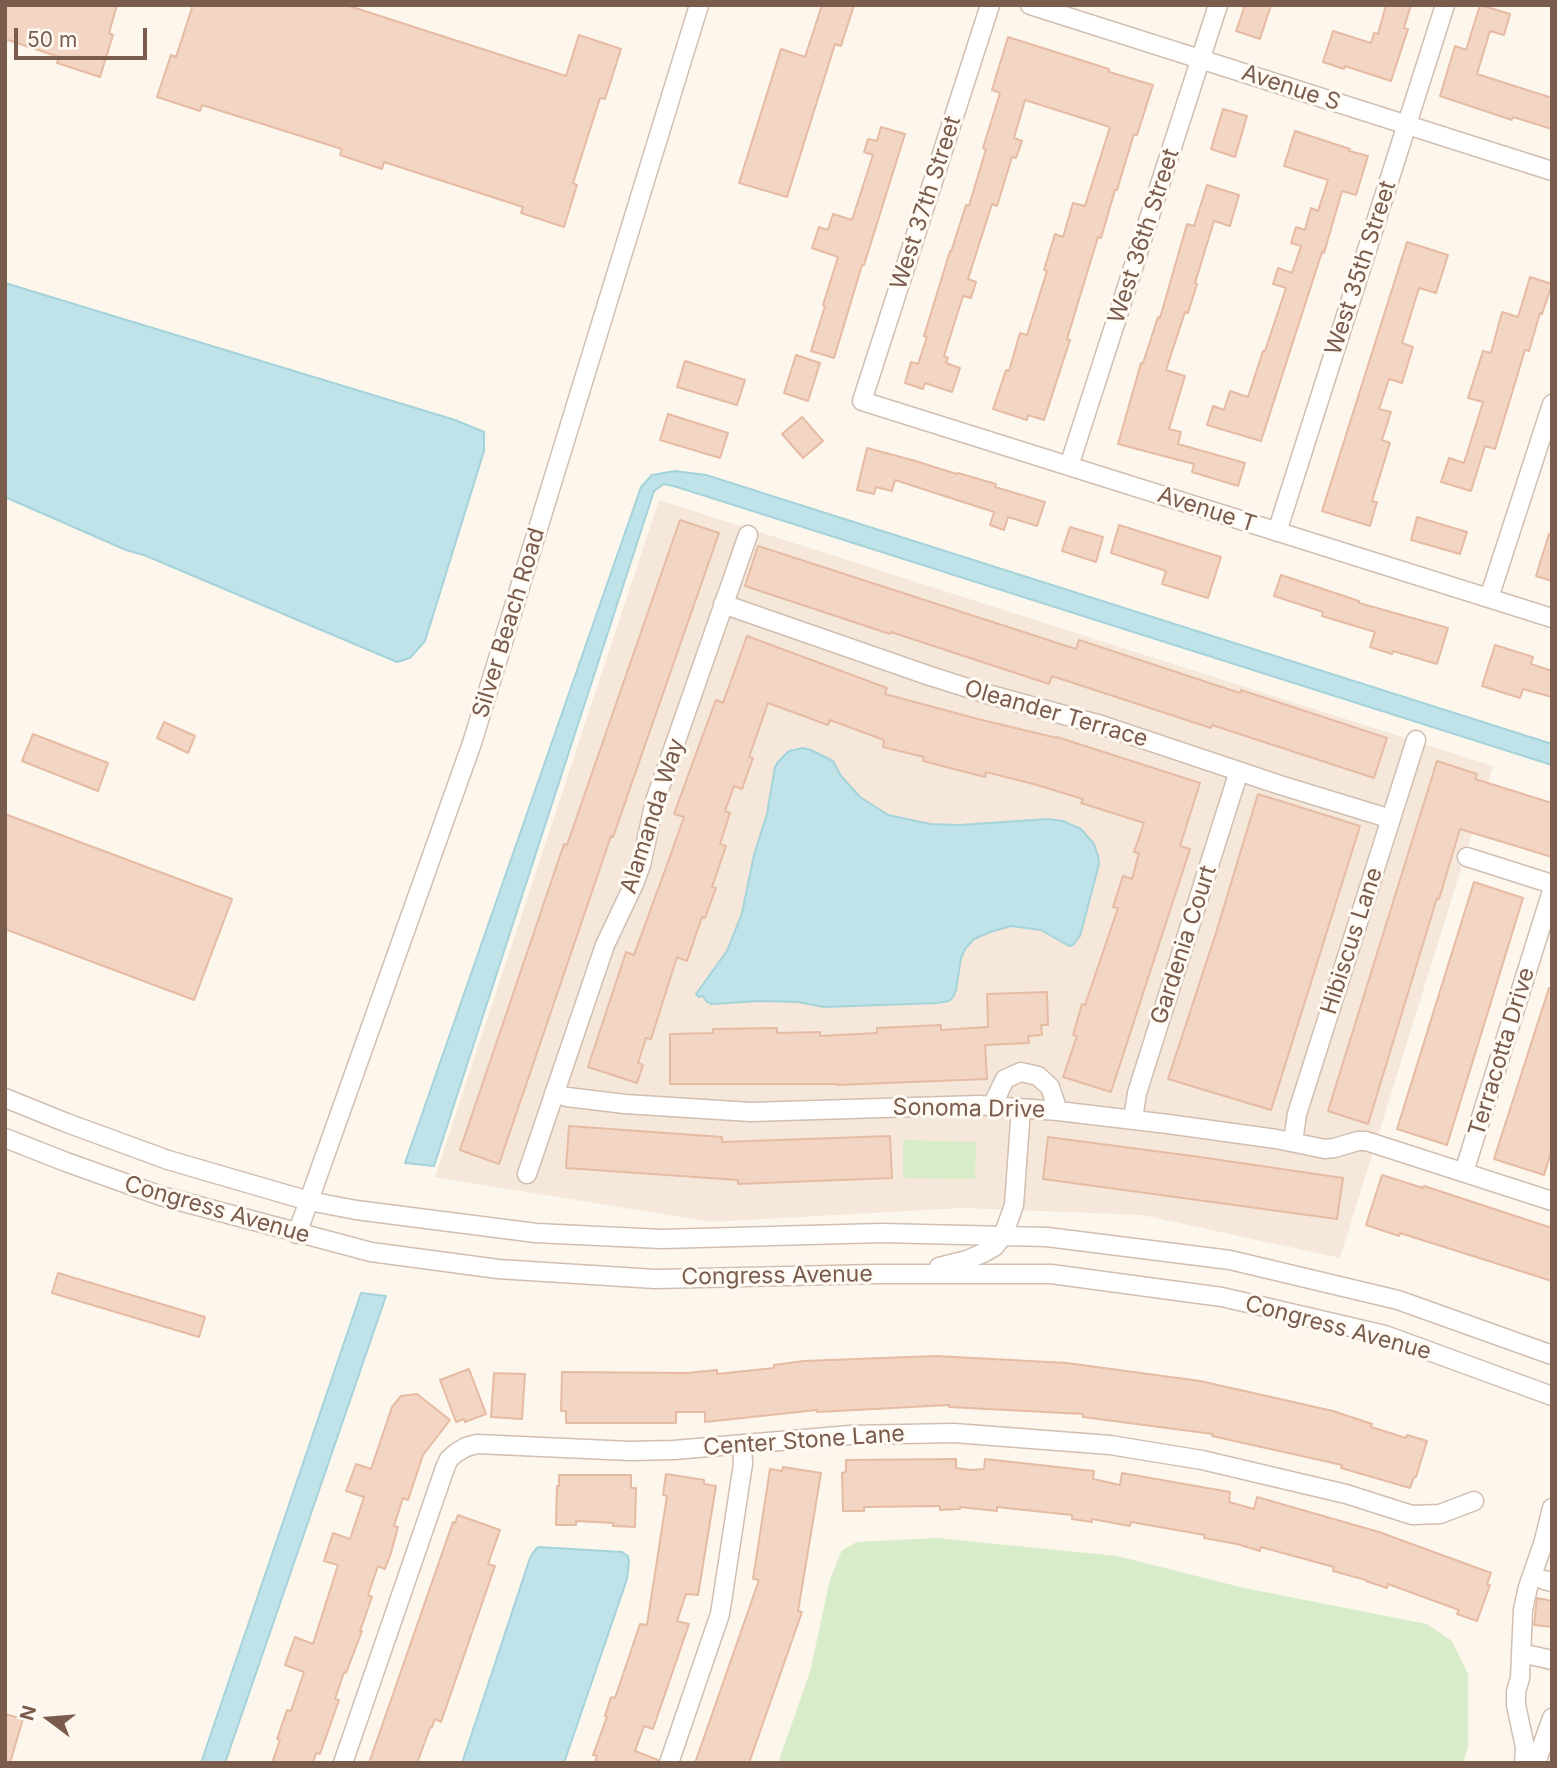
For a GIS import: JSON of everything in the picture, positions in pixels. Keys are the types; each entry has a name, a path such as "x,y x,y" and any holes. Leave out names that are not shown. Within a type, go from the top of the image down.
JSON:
{"street":[{"name":"Silver Beach Road","path":"297,1234 472,743 699,5"},
{"name":"West 37th Street","path":"862,401 990,5"},
{"name":"Avenue S","path":"1030,5 1552,171"},
{"name":"West 36th Street","path":"1069,466 1218,5"},
{"name":"West 35th Street","path":"1277,532 1445,5"},
{"name":"Avenue T","path":"862,401 1552,618"},
{"path":"1489,598 1552,404"},
{"name":"Alamanda Way","path":"527,1174 606,945 638,874 655,801 748,535"},
{"name":"Oleander Terrace","path":"723,604 930,676 1101,725 1391,819"},
{"name":"Hibiscus Lane","path":"1293,1142 1297,1114 1416,740"},
{"name":"Gardenia Court","path":"1133,1119 1137,1093 1239,771"},
{"path":"1467,858 1552,884"},
{"name":"Terracotta Drive","path":"1464,1172 1552,891"},
{"path":"992,1106 1005,1079 1021,1072 1038,1076 1051,1087 1058,1111"},
{"name":"Sonoma Drive","path":"554,1093 625,1104 742,1112 992,1106 1133,1119 1325,1149 1359,1141 1552,1201"},
{"name":"Congress Avenue","path":"5,1098 168,1160 309,1201 367,1211 536,1233 662,1239 881,1233 1047,1237 1230,1260 1398,1300 1552,1355"},
{"path":"915,1274 967,1260 994,1247 1003,1236 1014,1205 1021,1109"},
{"name":"Congress Avenue","path":"5,1138 161,1196 371,1252 511,1270 654,1279 1051,1274 1222,1297 1385,1335 1552,1396"},
{"name":"Center Stone Lane","path":"343,1763 445,1468 456,1453 477,1444 630,1451 674,1450 850,1436 954,1433 1110,1446 1202,1460 1346,1494 1412,1516 1440,1514 1474,1501"},
{"path":"669,1763 720,1614 743,1464 742,1444"},
{"path":"1524,1763 1525,1747 1516,1705 1523,1610 1552,1508"},
{"path":"1530,1655 1552,1660"},
{"path":"1536,1763 1552,1718"}],"shaded area":[{"path":"659,500 1493,766 1340,1258 1142,1215 962,1208 711,1222 435,1177"}],"green space":[{"path":"903,1140 976,1142 975,1179 903,1178"},
{"path":"936,1538 1117,1556 1244,1588 1427,1624 1452,1641 1468,1674 1468,1747 1463,1763 778,1763 810,1672 830,1579 842,1550 857,1542"}],"water":[{"path":"5,283 455,420 484,432 484,451 425,641 410,658 397,662 5,497"},
{"path":"675,471 706,475 1552,744 1552,765 664,484 654,491 434,1166 405,1163 641,487 652,475"},
{"path":"803,748 833,761 841,776 860,797 888,815 930,824 960,825 1048,819 1063,821 1081,829 1094,844 1099,864 1080,936 1069,946 1041,930 1011,926 974,939 961,958 953,997 949,1001 937,1003 824,1007 798,1002 712,1004 703,996 699,997 696,994 727,951 742,913 754,855 767,814 775,767 789,751"},
{"path":"361,1293 386,1296 225,1763 201,1763"},
{"path":"538,1547 622,1552 628,1556 629,1562 627,1579 564,1763 462,1763 530,1558"}],"building":[{"path":"5,5 117,5 109,33 113,35 100,77 57,63 59,57 5,39"},
{"path":"193,5 346,5 566,76 579,35 621,49 605,99 600,98 573,183 577,185 564,227 521,213 523,207 384,162 382,169 340,155 342,149 202,105 200,111 157,97 171,55 176,57"},
{"path":"822,5 854,5 841,46 835,44 787,197 739,183 781,49 805,57"},
{"path":"1245,5 1271,5 1260,39 1236,31"},
{"path":"1386,5 1411,5 1404,28 1408,29 1391,81 1323,62 1333,31 1371,43 1374,33 1378,34"},
{"path":"1480,5 1510,14 1504,35 1490,31 1477,74 1552,98 1552,129 1513,117 1512,120 1440,96 1455,46 1466,50"},
{"path":"1008,37 1153,85 1137,135 1134,134 1101,238 1098,237 1067,339 1070,340 1044,420 1028,415 1027,420 993,409 1006,370 1009,371 1020,333 1027,335 1047,271 1044,270 1055,234 1063,237 1073,203 1085,206 1110,127 1025,100 1014,138 1022,141 1016,158 1012,157 997,206 992,204 968,279 976,282 971,298 963,296 944,356 948,358 946,363 960,368 952,392 925,383 923,389 905,383 911,362 918,364 950,251 966,205 969,206 986,149 983,148 1000,93 992,90"},
{"path":"1223,109 1247,116 1235,157 1211,149"},
{"path":"881,127 905,134 834,358 811,351 838,257 812,248 819,227 828,230 833,214 852,220 873,155 864,152 868,139 877,141"},
{"path":"1295,131 1368,156 1356,195 1342,191 1261,441 1207,425 1213,406 1224,410 1230,391 1248,397 1286,288 1273,284 1278,268 1292,273 1301,246 1291,243 1296,227 1305,230 1311,208 1318,211 1328,180 1284,166"},
{"path":"1207,185 1239,195 1230,226 1214,221 1188,313 1185,312 1166,370 1185,376 1169,429 1181,432 1178,444 1245,463 1238,486 1192,472 1194,464 1118,444 1141,363 1158,317 1160,318 1187,224 1194,226"},
{"path":"1407,242 1448,255 1436,293 1419,288 1402,343 1413,347 1402,383 1389,379 1379,409 1391,412 1382,440 1390,443 1372,501 1377,502 1370,526 1322,511"},
{"path":"1530,277 1552,284 1529,351 1525,350 1495,449 1485,446 1471,491 1441,482 1449,458 1464,463 1483,402 1468,398 1483,351 1491,353 1502,312 1518,317"},
{"path":"796,355 820,363 808,401 784,393"},
{"path":"685,361 745,380 737,405 677,387"},
{"path":"668,414 728,433 720,458 660,440"},
{"path":"802,417 823,441 803,458 782,434"},
{"path":"867,448 996,484 995,487 1045,502 1037,526 1008,517 1004,530 990,525 994,512 895,480 892,491 876,487 874,494 857,490"},
{"path":"1417,517 1467,532 1460,554 1411,540"},
{"path":"680,520 719,533 613,837 611,836 499,1164 460,1150 564,844 567,845"},
{"path":"1119,525 1221,557 1208,598 1162,584 1166,571 1111,553"},
{"path":"1070,527 1103,537 1096,562 1062,551"},
{"path":"1549,534 1552,535 1552,581 1536,576"},
{"path":"758,546 1076,649 1079,640 1387,738 1374,778 1052,676 1049,684 745,586"},
{"path":"1281,575 1359,603 1448,628 1437,664 1370,647 1375,632 1322,616 1323,612 1274,596"},
{"path":"747,636 887,688 885,694 1057,737 1200,783 1180,846 1190,849 1111,1092 1063,1077 1077,1036 1073,1035 1082,1004 1085,1005 1118,908 1113,907 1123,876 1132,879 1139,853 1134,852 1144,823 1081,803 1083,799 1037,785 986,772 985,777 923,761 924,757 883,747 884,740 830,720 828,725 768,703 749,757 753,758 742,789 734,786 725,811 730,813 720,844 726,846 712,887 716,888 705,918 702,917 687,961 677,957 651,1039 646,1038 638,1063 643,1065 637,1083 588,1067 626,952 634,955 684,817 674,814 704,732 716,700 723,703"},
{"path":"1495,645 1533,657 1531,664 1552,671 1552,697 1523,689 1520,698 1482,686"},
{"path":"164,722 195,736 188,753 157,738"},
{"path":"33,734 108,763 98,791 22,761"},
{"path":"1437,761 1477,774 1475,779 1552,803 1552,857 1460,829 1368,1124 1328,1111"},
{"path":"1258,794 1360,826 1271,1110 1168,1079"},
{"path":"5,814 232,899 194,1000 5,929"},
{"path":"1474,882 1523,898 1447,1145 1397,1129"},
{"path":"1549,988 1552,989 1552,1149 1544,1175 1494,1159"},
{"path":"1047,992 1048,1025 1041,1025 1042,1035 1028,1036 1029,1043 985,1045 987,1079 837,1085 670,1084 670,1034 713,1033 713,1029 777,1028 777,1033 820,1032 820,1036 877,1033 877,1028 941,1025 941,1030 988,1027 987,994"},
{"path":"569,1126 722,1137 722,1142 890,1136 892,1178 738,1184 738,1180 566,1168"},
{"path":"1048,1137 1343,1178 1337,1219 1043,1179"},
{"path":"1382,1175 1552,1228 1552,1281 1400,1233 1399,1236 1366,1225"},
{"path":"58,1273 205,1317 199,1337 52,1293"},
{"path":"936,1356 1067,1363 1200,1381 1333,1411 1372,1424 1371,1427 1406,1438 1407,1435 1427,1441 1410,1488 1341,1468 1342,1465 1212,1436 1213,1434 1083,1417 1083,1414 949,1405 817,1410 705,1422 705,1412 676,1412 676,1423 566,1423 566,1411 561,1411 562,1372 687,1373 717,1370 717,1374 774,1368 774,1365 804,1361"},
{"path":"469,1369 486,1414 465,1422 464,1419 456,1422 440,1380"},
{"path":"494,1373 525,1374 522,1419 491,1417"},
{"path":"417,1394 450,1420 423,1455 408,1500 403,1498 394,1526 398,1527 391,1553 385,1569 378,1566 368,1595 372,1597 362,1631 346,1673 344,1672 335,1699 339,1700 320,1754 316,1753 313,1763 272,1763 287,1710 291,1711 304,1672 285,1665 295,1637 313,1644 338,1565 324,1561 333,1533 350,1539 364,1497 346,1491 356,1464 371,1469 392,1407 401,1396"},
{"path":"956,1459 956,1468 971,1470 984,1469 985,1459 1094,1471 1093,1479 1120,1485 1122,1473 1230,1492 1229,1502 1254,1509 1257,1497 1379,1532 1491,1573 1487,1584 1490,1585 1477,1621 1457,1614 1459,1610 1388,1584 1387,1588 1333,1571 1334,1567 1261,1547 1260,1551 1204,1538 1205,1535 1131,1522 1130,1526 1092,1519 1092,1522 1072,1519 1072,1515 997,1507 997,1511 960,1507 940,1510 940,1506 864,1507 864,1511 843,1511 842,1473 846,1472 846,1460"},
{"path":"783,1467 821,1473 798,1611 802,1612 749,1763 695,1763 759,1580 753,1579 770,1469 782,1471"},
{"path":"666,1474 704,1480 704,1484 716,1486 698,1595 686,1594 677,1621 689,1624 653,1729 644,1726 635,1751 658,1760 658,1763 595,1763 597,1756 593,1755 607,1717 605,1716 611,1697 615,1698 640,1624 647,1625 667,1496 663,1495"},
{"path":"559,1475 631,1475 631,1488 636,1488 635,1527 576,1521 576,1525 556,1525"},
{"path":"458,1515 500,1530 488,1564 495,1566 441,1722 435,1719 417,1763 369,1763 453,1522 455,1523"},
{"path":"1537,1598 1552,1601 1552,1627 1534,1625"},
{"path":"5,1714 23,1719 10,1763 5,1763"}]}
